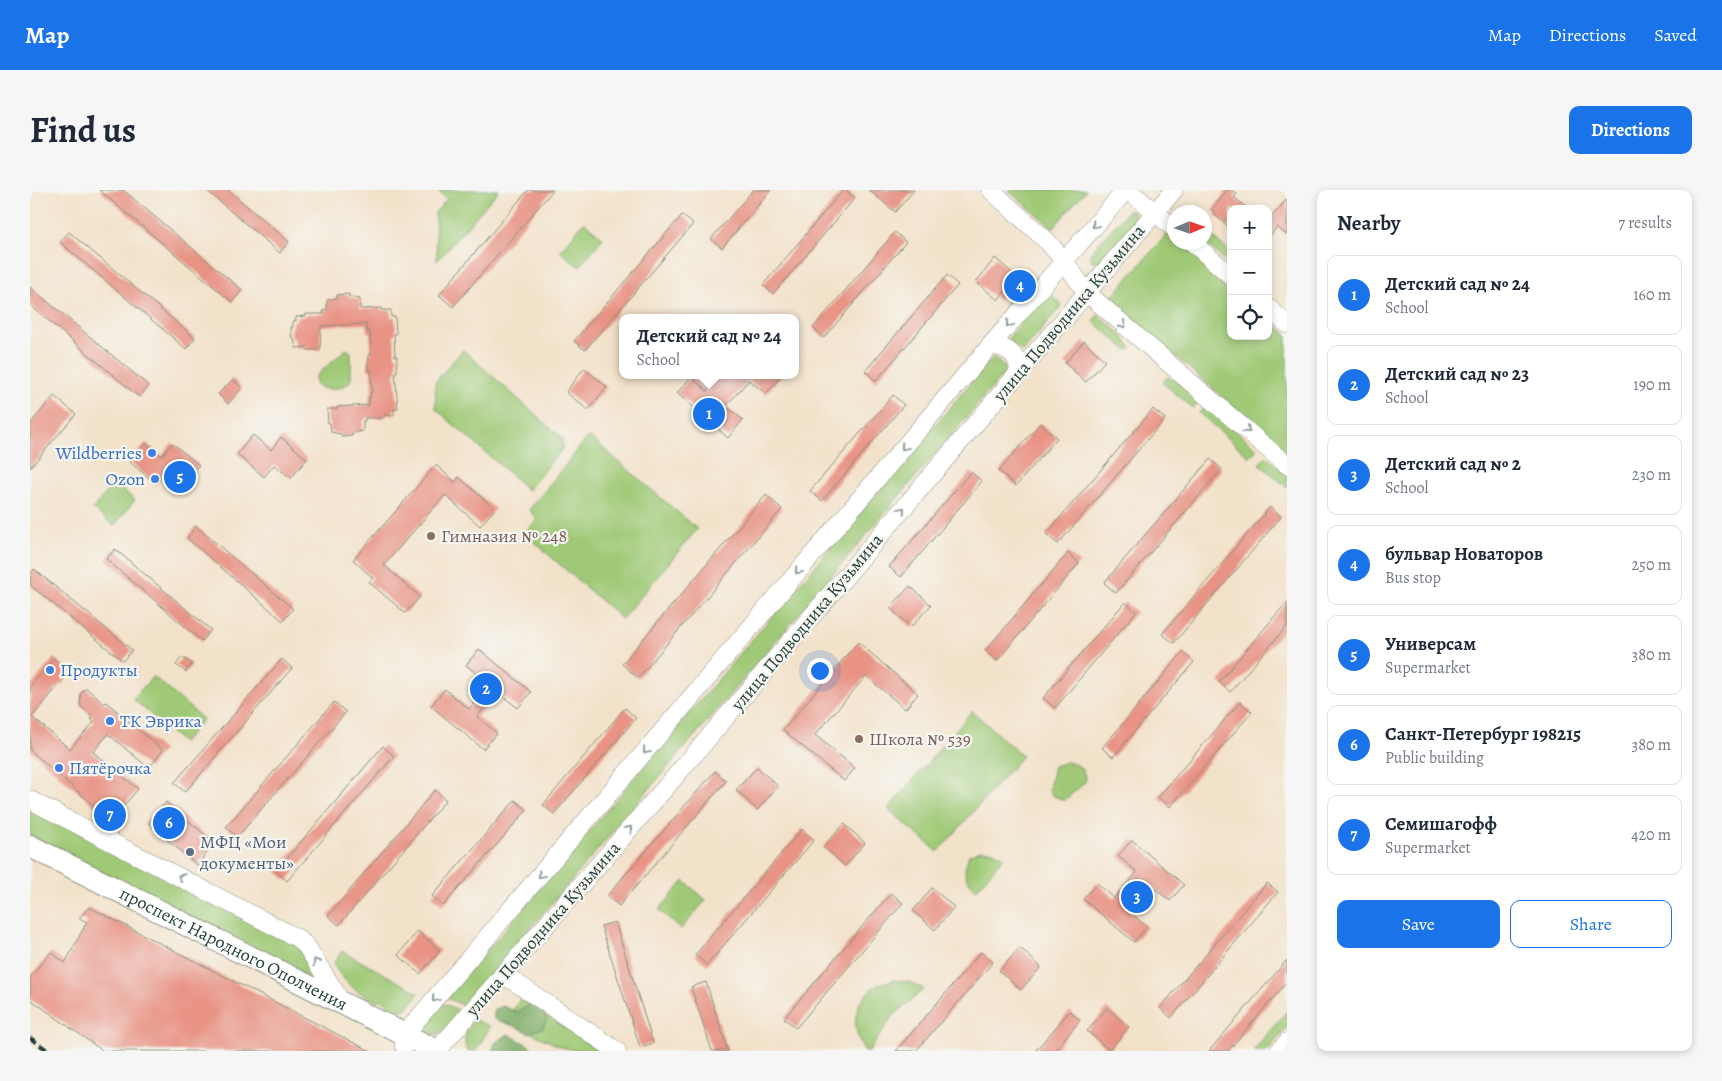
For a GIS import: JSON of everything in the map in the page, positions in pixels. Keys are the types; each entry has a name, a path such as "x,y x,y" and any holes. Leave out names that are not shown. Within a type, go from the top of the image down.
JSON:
{"main road":[{"name":"проспект Народного Ополчения","path":"30,846 342,1003 407,1044"},
{"name":"проспект Народного Ополчения","path":"30,860 407,1044 437,1051"}],"street":[{"path":"991,190 1048,242 1087,293 1287,465"},
{"path":"1127,190 1167,222"},
{"name":"улица Подводника Кузьмина","path":"407,1044 990,346 1127,190"},
{"name":"улица Подводника Кузьмина","path":"437,1051 707,739 1174,190"},
{"path":"1201,250 1227,273"},
{"path":"1272,311 1287,324"},
{"path":"990,346 1000,346 1008,349 1018,363 1019,372"},
{"path":"30,800 299,938 307,947 342,1003"},
{"path":"503,974 617,1051"},
{"path":"1279,1051 1287,1042"}],"green space":[{"path":"437,190 499,190 437,261 435,213 447,199"},
{"path":"1008,190 1086,190 1053,228"},
{"path":"1128,211 1132,211 1136,215 1135,221 1102,260 1092,261 1090,255 1092,251"},
{"path":"584,222 603,238 579,267 560,251"},
{"path":"1167,234 1167,250 1188,250 1227,283 1227,340 1272,340 1272,322 1287,335 1287,453 1110,299"},
{"path":"1212,236 1227,249 1227,262 1212,249"},
{"path":"1048,292 1062,305 1023,352 1008,339"},
{"path":"1098,315 1120,333 1131,348 1128,351 1093,321"},
{"path":"346,349 351,352 351,379 349,383 334,389 319,387 315,384 316,376"},
{"path":"463,350 562,438 563,448 528,490 436,409 435,382"},
{"path":"993,357 1007,370 464,1006 447,998"},
{"path":"1167,377 1182,385 1200,400 1193,408 1163,383"},
{"path":"1206,405 1257,449 1250,457 1199,413"},
{"path":"589,436 697,529 622,619 524,533 538,519 529,510"},
{"path":"1266,456 1287,474 1287,487 1259,464"},
{"path":"114,483 135,500 114,526 93,509"},
{"path":"153,676 203,719 183,743 133,699"},
{"path":"972,711 1022,756 938,852 888,809"},
{"path":"1066,762 1080,767 1086,781 1064,801 1052,795 1049,789 1054,766"},
{"path":"30,807 297,944 317,978 310,978 30,835"},
{"path":"981,850 994,851 1004,857 976,890 966,878 965,870 969,855"},
{"path":"684,881 706,900 681,929 659,910"},
{"path":"342,951 419,993 409,1006 402,1010 387,1007 388,1003 379,999 377,1002 357,991 333,964"},
{"path":"893,980 909,982 924,989 892,1017 869,1051 865,1051 857,1033 856,1015 859,1006 869,991 878,985"},
{"path":"520,999 600,1051 580,1051 561,1047 506,1021"},
{"path":"442,1003 461,1011 441,1033 432,1035 426,1029 426,1025"},
{"path":"533,1003 541,1009 547,1019 543,1028 529,1033 494,1019 494,1009 503,1006 517,1012"},
{"path":"1287,1011 1287,1028 1267,1051 1253,1051"},
{"path":"474,1019 490,1027 476,1051 467,1051 466,1034"},
{"path":"508,1034 530,1046 532,1051 492,1051 495,1043"}],"building":[{"path":"99,190 123,190 242,290 232,302"},
{"path":"206,190 228,190 289,242 280,253"},
{"path":"528,190 553,190 453,307 439,295"},
{"path":"753,190 771,190 722,248 711,239"},
{"path":"843,190 846,190 855,198 773,294 763,285"},
{"path":"869,190 914,190 895,212"},
{"path":"1227,190 1232,190 1237,194 1234,197 1243,205 1227,205 1227,226 1212,210"},
{"path":"1287,199 1287,235 1277,227 1272,233 1272,216"},
{"path":"682,215 693,224 585,350 574,341"},
{"path":"69,232 195,338 186,349 60,242"},
{"path":"895,232 906,242 824,338 813,328"},
{"path":"995,258 1017,277 998,300 976,282"},
{"path":"947,275 958,285 876,381 865,371"},
{"path":"30,287 149,386 139,397 30,305"},
{"path":"349,294 349,297 360,299 360,309 381,308 381,310 391,310 391,317 395,317 396,334 394,334 397,372 395,372 398,409 394,409 394,415 384,415 384,418 365,418 365,421 363,421 363,431 352,433 352,436 341,437 341,434 331,432 327,409 369,405 370,392 372,392 371,370 368,370 369,354 371,354 370,332 367,332 366,324 321,326 320,350 307,350 307,347 296,348 294,338 292,338 291,327 293,327 293,321 296,321 296,317 306,316 306,314 324,314 323,310 327,310 327,300 337,298 337,295"},
{"path":"1084,341 1105,361 1086,382 1065,363"},
{"path":"584,368 607,387 588,410 566,392"},
{"path":"233,379 242,388 228,404 218,394"},
{"path":"689,379 693,379 707,391 718,379 779,379 766,394 749,380 726,406 743,420 728,438 677,393"},
{"path":"893,395 904,405 822,501 810,491"},
{"path":"54,396 76,414 30,468 30,424"},
{"path":"1153,409 1165,419 1058,544 1046,534"},
{"path":"1040,423 1057,438 1016,486 999,471"},
{"path":"253,435 271,450 281,437 307,459 291,478 274,465 264,477 237,454"},
{"path":"146,443 162,456 172,443 199,465 183,484 167,470 156,484 130,462"},
{"path":"1210,459 1222,469 1116,593 1104,583"},
{"path":"436,465 455,482 459,477 495,509 480,526 445,495 384,565 420,597 405,613 369,582 373,578 353,560"},
{"path":"971,472 982,481 901,577 889,567"},
{"path":"766,495 782,509 638,678 622,664"},
{"path":"1270,507 1281,517 1174,643 1162,634"},
{"path":"196,526 293,609 283,621 187,538"},
{"path":"115,549 211,630 202,641 106,559"},
{"path":"1068,553 1079,563 997,661 985,651"},
{"path":"34,569 132,650 123,661 30,585 30,575"},
{"path":"910,586 931,605 911,627 890,608"},
{"path":"1125,602 1136,612 1055,708 1043,698"},
{"path":"1287,602 1287,626 1230,692 1219,682"},
{"path":"858,642 918,694 905,709 866,676 815,735 855,768 844,781 783,730"},
{"path":"479,649 531,692 518,708 497,692 477,717 497,733 483,749 431,706 445,689 469,709 489,684 466,665"},
{"path":"1183,652 1194,662 1113,757 1102,748"},
{"path":"182,657 192,664 186,672 176,665"},
{"name":"ТК Эврика","path":"54,658 70,672 32,717 70,749 94,722 91,719 93,717 80,705 81,693 86,688 104,704 106,702 163,750 149,768 108,734 93,752 138,789 114,817 108,818 30,750 30,687"},
{"path":"282,659 292,668 185,792 174,783"},
{"path":"334,702 346,712 237,837 226,827"},
{"path":"1240,702 1252,712 1170,807 1158,797"},
{"path":"625,708 636,718 554,814 543,805"},
{"path":"383,746 394,756 287,881 276,871"},
{"path":"757,767 778,786 757,810 736,790"},
{"path":"715,771 726,781 619,906 607,896"},
{"path":"435,790 446,800 339,925 328,916"},
{"path":"515,800 527,810 443,906 432,896"},
{"path":"166,802 215,843 197,865 148,823"},
{"path":"844,824 865,843 845,866 823,847"},
{"path":"802,829 814,840 707,965 695,955"},
{"path":"1132,840 1184,885 1170,901 1152,886 1130,912 1147,927 1134,942 1083,899 1097,883 1114,898 1137,872 1118,856"},
{"path":"1267,883 1278,892 1171,1018 1160,1008"},
{"path":"932,888 954,907 935,930 913,911"},
{"path":"891,893 903,903 796,1028 784,1018"},
{"path":"89,907 370,1051 103,1051 30,999 30,977 51,952 65,963 87,922 79,918"},
{"path":"615,922 653,1043 640,1047 601,926"},
{"path":"418,931 440,951 420,974 398,955"},
{"path":"1020,948 1041,967 1021,990 999,971"},
{"path":"981,952 993,962 916,1051 896,1051"},
{"path":"1287,960 1287,982 1228,1051 1209,1051"},
{"path":"706,982 728,1051 712,1051 691,987"},
{"path":"1107,1008 1129,1027 1109,1050 1087,1031"},
{"path":"1070,1011 1080,1020 1054,1051 1035,1051"}],"railway":[{"path":"30,1038 49,1051"}],"place":[{"name":"бульвар Новаторов","path":"1020,286"},
{"name":"Детский сад № 24","path":"709,414"},
{"name":"Wildberries","path":"152,453"},
{"name":"Универсам","path":"180,477"},
{"name":"Ozon","path":"155,479"},
{"name":"Гимназия № 248","path":"431,536"},
{"name":"Продукты","path":"50,670"},
{"name":"Детский сад № 23","path":"486,689"},
{"name":"ТК Эврика","path":"110,721"},
{"name":"Школа № 539","path":"859,739"},
{"name":"Пятёрочка","path":"59,768"},
{"name":"Семишагофф","path":"110,815"},
{"name":"Санкт-Петербург 198215","path":"169,823"},
{"name":"МФЦ «Мои документы»","path":"190,852"},
{"name":"Детский сад № 2","path":"1137,897"}]}
